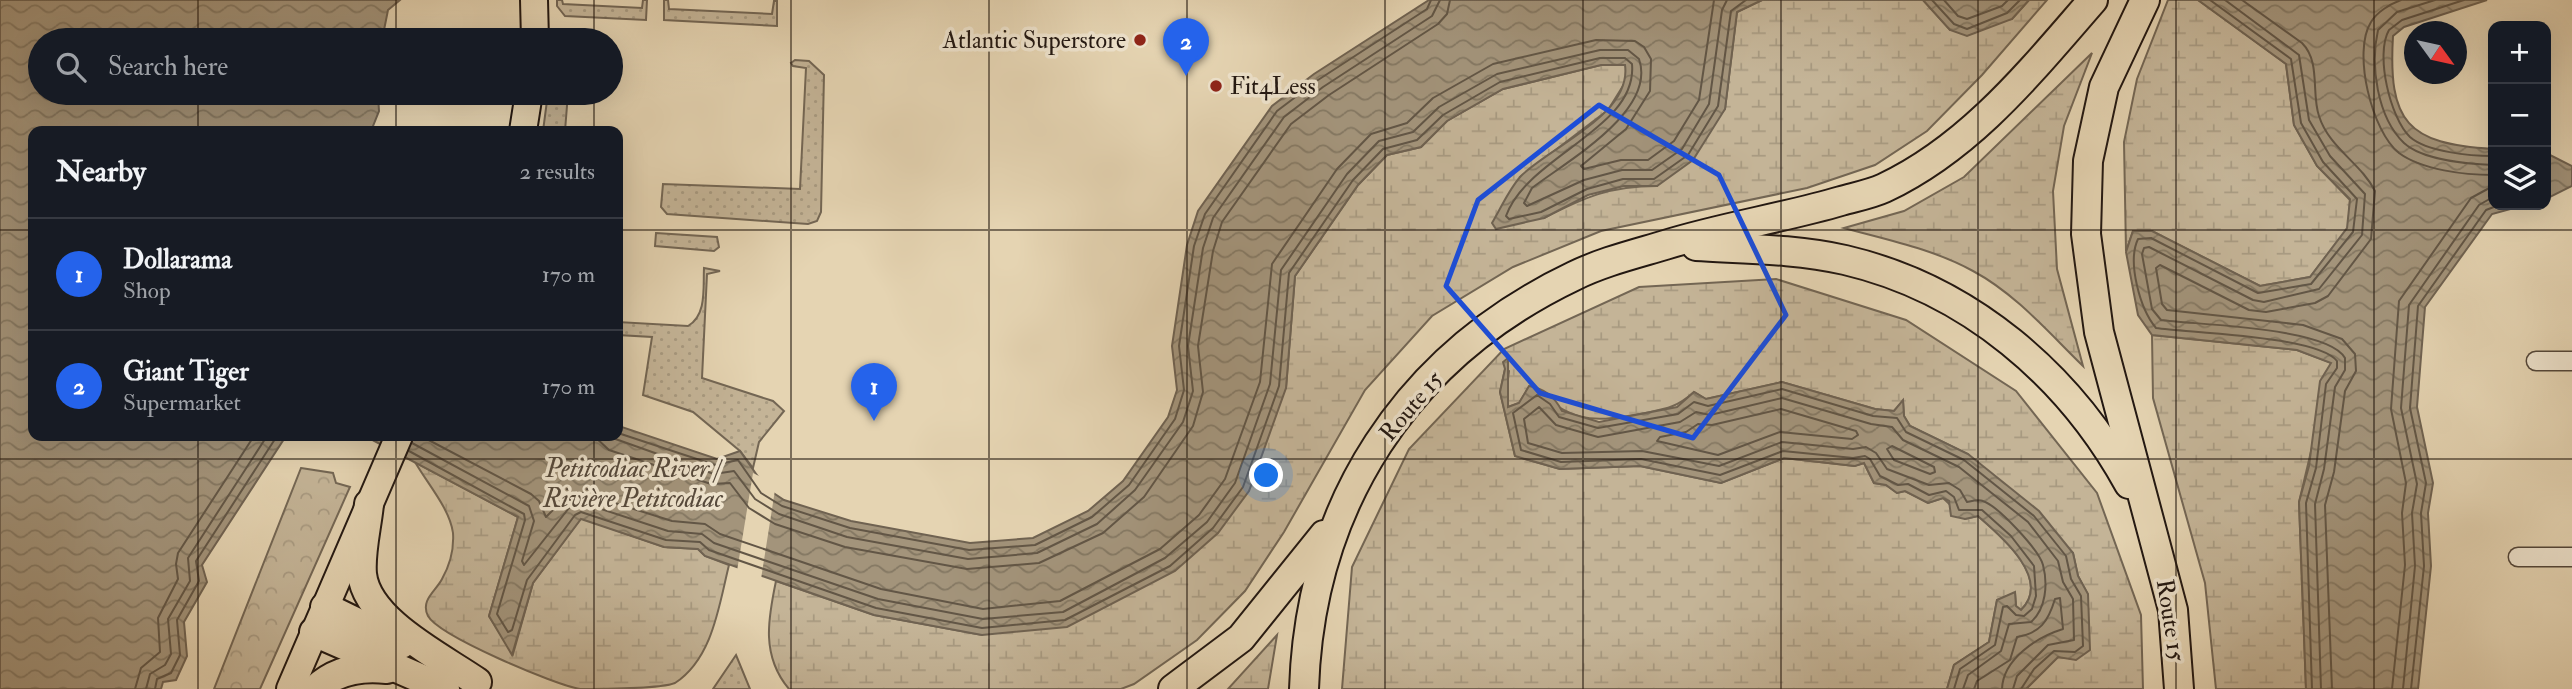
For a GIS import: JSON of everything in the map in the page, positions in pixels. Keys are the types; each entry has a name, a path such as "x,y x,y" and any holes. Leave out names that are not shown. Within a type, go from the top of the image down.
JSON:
{"highway":[{"name":"Route 15","path":"1304,689 1306,642 1317,580 1337,519 1359,474 1386,431 1418,392 1454,357 1530,299 1576,275 1668,244 1803,212 1883,188 1960,142 2023,80 2093,0"},
{"path":"2145,0 2104,87 2088,161 2086,234 2099,332 2158,551"},
{"path":"1668,244 1791,251 1846,260 1899,277 1961,307 1996,330 2040,365 2078,405 2118,462 2138,499 2158,551"},
{"path":"369,504 362,575 373,603 388,621 486,685"},
{"path":"1173,689 1241,638 1337,519"},
{"name":"Route 15","path":"2158,551 2173,610 2179,689"},
{"path":"320,620 486,685"},
{"path":"320,620 407,672 445,689"},
{"path":"316,689 326,679 362,666 407,672"}],"main road":[{"path":"534,0 535,28"},
{"path":"524,126 527,105"},
{"path":"290,689 397,441"}],"street":[{"path":"2536,361 2572,361"},
{"path":"2518,557 2572,557"}],"highlighted area":[{"path":"1599,105 1719,175 1786,315 1693,438 1540,393 1446,286 1478,200"}],"green space":[{"path":"557,0 562,0 563,4 642,8 643,0 647,0 646,20 565,16 557,6"},
{"path":"664,0 668,0 669,9 772,14 774,1 777,1 777,26 664,20"},
{"path":"1762,0 1923,0 1950,30 2012,19 2029,0 2047,0 1982,75 1927,131 1875,165 1807,188 1601,231 1513,267 1432,316 1365,390 1284,532 1245,591 1197,640 1134,684 1121,689 789,689 774,664 770,650 769,623 776,581 874,615 982,635 1286,388 1295,276 1358,185 1387,155 1421,147 1447,121 1503,89 1601,65 1626,65 1626,81 1608,110 1520,177 1544,218 1598,194 1625,188 1657,186 1725,109 1737,12"},
{"path":"2168,0 2198,0 2286,64 2294,125 2317,166 2350,200 2348,228 2310,277 2260,286 2152,231 2133,231 2126,251 2124,142 2137,79"},
{"path":"2092,53 2064,126 2053,191 2057,269 2083,366 2018,302 1989,280 1958,263 1926,251 1844,228 1904,211 1964,177"},
{"path":"795,60 809,61 824,75 821,212 817,221 808,224 667,214 661,207 663,184 800,189 806,68 793,66 791,63"},
{"path":"546,105 567,105 565,126 544,126"},
{"path":"656,233 717,237 719,247 714,251 655,246"},
{"path":"704,268 720,271 707,274 702,378 773,401 784,411 759,442 753,468 740,451 693,412 643,395 652,337 623,335 623,322 688,326 698,315 704,292"},
{"path":"1776,279 1906,320 2016,391 2097,493 2141,615 2143,689 2026,689 2058,657 2076,659 2088,595 2078,576 2073,553 1968,454 1910,426 1904,416 1903,401 1894,411 1875,409 1782,382 1706,399 1694,392 1681,402 1663,409 1592,419 1558,407 1529,387 1519,403 1508,407 1506,395 1509,371 1505,369 1500,392 1515,456 1560,469 1640,466 1721,483 1784,458 1854,466 1864,463 1874,483 1886,485 1897,493 1905,491 1928,503 1943,498 1965,519 1978,516 2020,558 2031,585 2029,598 2021,610 2016,606 2015,593 1997,600 1989,642 1954,665 1947,689 1342,689 1352,567 1409,449 1504,349 1639,287"},
{"path":"2152,335 2297,350 2332,363 2299,502 2306,689 2216,689 2205,583 2153,398"},
{"path":"415,462 518,517 489,616 513,654 533,583 581,518 664,547 698,549 705,556 729,565 718,613 698,660 675,683 667,685 580,689 547,679 474,647 437,625 428,616 426,605 447,568 453,533 443,506"},
{"path":"301,468 333,473 336,483 350,487 260,689 214,689"},
{"path":"1277,635 1268,689 1228,689"},
{"path":"736,655 750,689 713,689"}],"water":[{"path":"0,0 400,0 388,10 384,28 28,28 28,105 379,105 379,111 373,126 28,126 28,441 283,441 202,565 207,582 184,622 187,656 176,680 163,682 161,689 0,689"},
{"name":"Petitcodiac River / Rivière Petitcodiac","path":"1429,0 1762,0 1737,12 1725,109 1693,160 1657,186 1624,186 1588,195 1544,218 1496,229 1492,223 1521,176 1587,128 1616,99 1624,83 1625,65 1601,65 1503,89 1447,121 1421,147 1387,155 1358,185 1295,276 1286,388 1249,491 1218,533 1175,571 1067,627 982,635 874,615 705,556 698,549 664,547 581,519 533,583 512,655 489,616 518,517 374,441 623,441 623,427 717,459 740,451 766,488 784,500 851,521 970,543 1033,538 1088,511 1123,481 1168,417 1177,390 1172,346 1187,245 1198,211 1272,106 1314,74"},
{"path":"1923,0 2029,0 2012,19 1967,36 1950,30"},
{"path":"2198,0 2487,0 2422,21 2404,21 2404,27 2393,36 2394,89 2400,108 2409,123 2422,134 2440,141 2488,148 2488,210 2507,210 2492,214 2425,307 2417,407 2433,483 2428,513 2431,566 2418,689 2306,689 2299,502 2309,466 2320,381 2331,363 2297,350 2152,335 2138,315 2126,252 2133,231 2152,231 2260,286 2310,277 2347,228 2350,199 2317,166 2294,125 2286,64"},
{"path":"2551,156 2572,166 2572,186 2551,196"},
{"path":"1508,358 1508,407 1519,403 1529,386 1548,394 1562,411 1599,422 1677,407 1694,392 1706,399 1782,382 1875,409 1894,411 1903,400 1904,416 1910,426 1968,454 2039,511 2073,553 2078,576 2088,594 2090,650 2076,660 2058,657 2026,689 1947,689 1954,665 1989,642 1997,600 2015,592 2016,606 2021,610 2029,598 2031,585 2019,558 1978,516 1965,519 1951,516 1949,501 1943,498 1928,503 1905,491 1897,493 1886,485 1874,483 1864,463 1855,466 1784,458 1721,483 1640,466 1560,469 1515,456 1500,392 1505,369 1503,362"}],"pier":[{"path":"753,473 763,478 775,490 761,579 737,571"}],"place":[{"name":"Atlantic Superstore","path":"1140,40"},
{"name":"Giant Tiger","path":"1186,76"},
{"name":"Fit4Less","path":"1216,86"},
{"name":"Dollarama","path":"874,421"}]}
